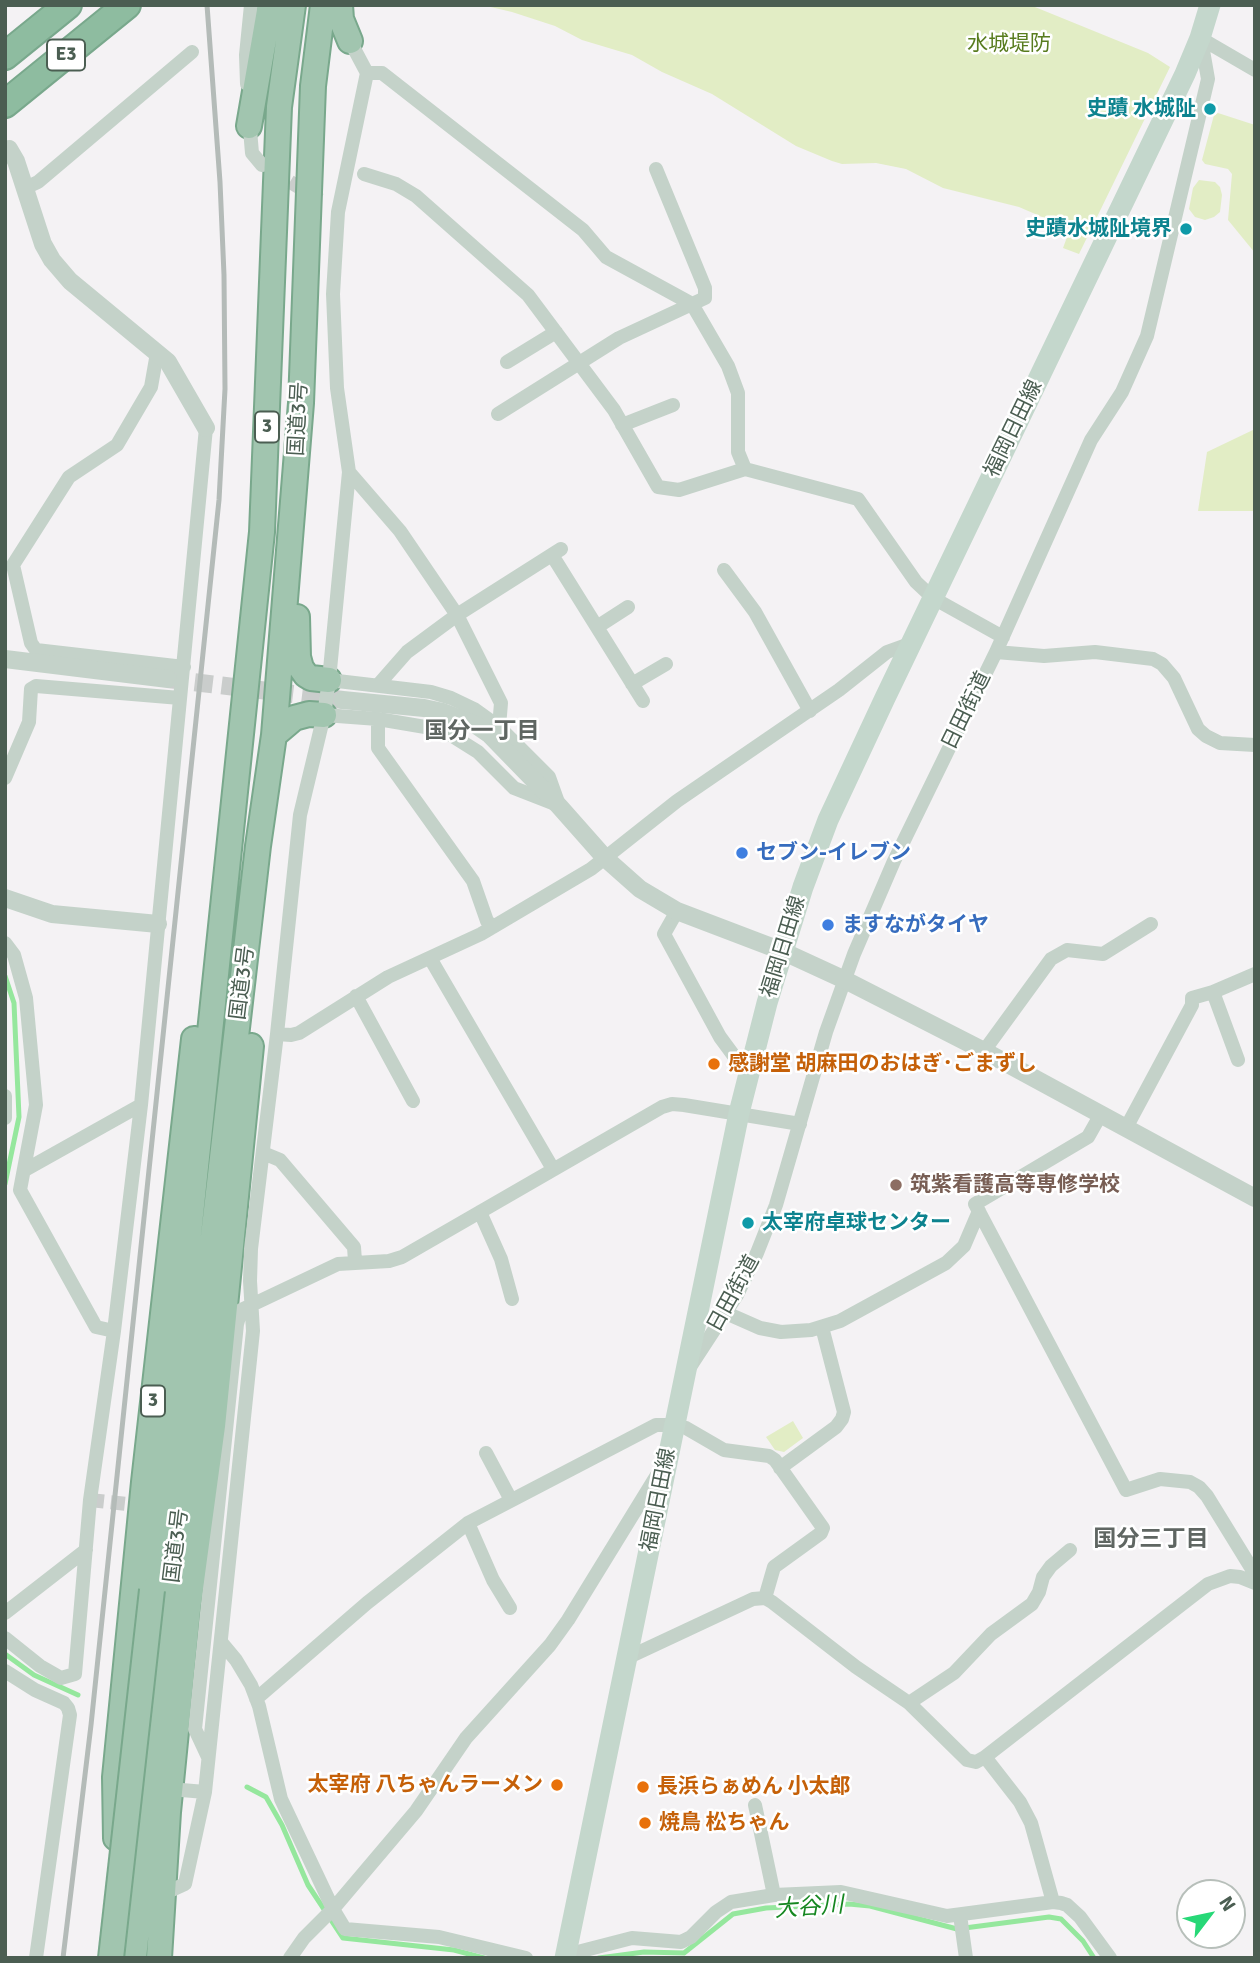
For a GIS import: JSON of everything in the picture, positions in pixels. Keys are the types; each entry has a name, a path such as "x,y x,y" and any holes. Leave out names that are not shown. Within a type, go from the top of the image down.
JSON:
{"highway":[{"name":"E3","path":"5,56 68,5"},
{"name":"E3","path":"5,104 127,5"},
{"path":"249,126 270,5"},
{"name":"国道3号","path":"134,1958 162,1590 211,1037 262,532 279,107 293,5"},
{"name":"国道3号","path":"111,1958 274,735 295,498 313,86 323,5"},
{"path":"340,5 341,19 350,41"},
{"path":"274,735 294,718 309,714 332,698 306,675 298,657 295,498"},
{"name":"3","path":"159,1958 161,1895 188,1610 213,1426 248,1092 260,944 258,846"},
{"name":"3","path":"123,1958 116,1832 117,1763 188,1084 200,999 228,848"}],"main road":[{"name":"福岡日田線","path":"566,1956 739,1113 782,951 803,887 828,820 1200,38 1210,5"},
{"path":"1200,38 1228,5"}],"street":[{"path":"251,5 246,55 249,126 251,153 262,165"},
{"path":"1200,38 1255,70"},
{"name":"日田街道","path":"687,1372 737,1295 767,1229 826,1032 894,861 996,652 1091,440 1122,392 1147,336 1208,79 1200,38"},
{"path":"161,1895 185,1884 205,1792 254,1331 250,1281 251,1249 300,815 332,698 349,472 337,388 333,294 338,212 368,73 350,41"},
{"path":"25,188 38,182 192,52"},
{"path":"368,73 382,73 583,230 606,257 692,304 728,366 738,393 738,452 745,469"},
{"path":"5,150 9,149 16,161 43,244 52,260 70,281 168,362 206,428 141,1105 114,1331 101,1414 75,1674 61,1678 40,1666 5,1638"},
{"path":"498,414 619,338 705,298 705,288 656,169"},
{"path":"363,174 396,184 416,197 528,295 622,425 658,487 679,490 745,469 858,499 916,582 933,598 1003,637"},
{"path":"325,203 338,212"},
{"path":"507,362 556,332"},
{"path":"157,354 151,387 117,445 69,477 13,552 13,565 31,643 36,650 184,667"},
{"path":"622,425 673,405"},
{"path":"349,472 400,531 457,615 501,704 499,727"},
{"path":"378,685 407,652 457,615 556,552 597,627 643,701"},
{"path":"724,569 755,612 810,711"},
{"path":"597,627 628,607"},
{"path":"277,1034 299,1033 388,977 493,928 591,869 677,801 810,711 887,652 912,643"},
{"path":"996,652 1044,656 1095,652 1153,659 1162,664 1174,678 1198,729 1206,736 1220,743 1255,746"},
{"path":"5,659 168,679"},
{"path":"632,684 666,664"},
{"path":"5,778 29,722 31,689 36,685 180,698"},
{"path":"332,698 378,685 431,692 451,698 474,709 499,727 549,777 559,806"},
{"path":"332,698 379,719 432,727 452,734 478,752 514,788 559,806"},
{"path":"332,698 424,708 466,720 489,734 605,858 640,889 677,911 782,951 845,980 1255,1198"},
{"path":"379,719 378,748 473,881 487,921 493,928"},
{"path":"5,898 52,914 158,924"},
{"path":"677,911 664,934 720,1037 748,1075"},
{"path":"984,1052 1051,959 1066,950 1103,954 1151,924"},
{"path":"5,943 14,955 26,998 36,1105 20,1190 96,1327 114,1331"},
{"path":"430,958 553,1169"},
{"path":"1126,1128 1192,1005 1192,998 1255,974"},
{"path":"1213,992 1238,1060"},
{"path":"356,996 413,1101"},
{"path":"5,1096 5,1118"},
{"path":"208,1758 195,1728 237,1324 241,1310 338,1264 402,1257 662,1107 672,1104 800,1124"},
{"path":"25,1170 141,1105"},
{"path":"1101,1114 1088,1137 975,1204 1126,1490 1160,1479 1190,1482 1199,1487 1255,1574"},
{"path":"263,1153 280,1160 354,1247 355,1261"},
{"path":"480,1212 501,1259 512,1299"},
{"path":"726,1314 760,1328 781,1332 811,1330 840,1321 946,1263 964,1246 979,1212"},
{"path":"780,1468 836,1427 842,1419 844,1412 822,1327"},
{"path":"256,1699 367,1603 468,1523 656,1425 675,1425 694,1431 724,1450 769,1456 823,1528 774,1567 765,1598"},
{"path":"486,1453 511,1500"},
{"path":"290,1958 304,1938 333,1909 416,1811 466,1738 550,1645 667,1460"},
{"path":"468,1523 493,1580 510,1608"},
{"path":"5,1613 86,1550"},
{"path":"909,1703 954,1673 991,1634 1032,1604 1043,1577 1051,1566 1070,1550"},
{"path":"629,1657 753,1599 765,1598 856,1667 909,1703 967,1760 976,1762 1208,1584 1230,1576 1255,1583"},
{"path":"221,1642 236,1660 256,1699 281,1799 333,1909 345,1928 439,1937 526,1958"},
{"path":"5,1671 35,1690 64,1703 70,1715 36,1958"},
{"path":"985,1757 1020,1802 1031,1823 1053,1902"},
{"path":"170,1789 205,1792"},
{"path":"755,1805 774,1895"},
{"path":"566,1956 629,1939 681,1942 691,1937 716,1912 731,1902 774,1895 841,1892 947,1916 1053,1902 1067,1905 1110,1958"},
{"path":"960,1915 966,1958"}],"green space":[{"name":"水城堤防","path":"482,5 1030,5 1148,53 1170,67 1079,254 1063,248 1070,229 1019,207 943,188 906,169 876,163 842,164 832,161 796,146 712,94 662,72 632,55 582,40 555,26"},
{"path":"1218,113 1255,125 1255,253 1228,220 1232,174 1228,169 1205,164 1202,160 1214,115"},
{"path":"1199,180 1215,182 1222,195 1220,212 1205,220 1195,217 1189,209 1193,188"},
{"path":"1255,429 1255,511 1198,511 1207,452"},
{"path":"793,1421 803,1438 784,1452 775,1450 766,1437"}],"waterway":[{"name":"大谷川","path":"5,976 14,1003 19,1117 5,1184"},
{"name":"大谷川","path":"5,1654 34,1675 78,1695"},
{"name":"大谷川","path":"247,1787 266,1797 282,1825 308,1885 343,1938 454,1950 484,1958"},
{"name":"大谷川","path":"599,1958 644,1952 684,1953 733,1914 766,1908 849,1904 870,1906 957,1929 1049,1917 1061,1919 1083,1941 1094,1958"}],"tunnel":[{"path":"272,171 325,203"},
{"path":"168,679 343,700"},
{"path":"90,1500 146,1506"}],"railway":[{"path":"63,1958 91,1725 219,500 225,389 224,275 207,5"}],"place":[{"name":"史蹟 水城阯","path":"1210,109"},
{"name":"史蹟水城阯境界","path":"1186,229"},
{"name":"セブン-イレブン","path":"742,853"},
{"name":"ますながタイヤ","path":"828,925"},
{"name":"感謝堂 胡麻田のおはぎ･ごまずし","path":"714,1064"},
{"name":"筑紫看護高等専修学校","path":"896,1185"},
{"name":"太宰府卓球センター","path":"748,1223"},
{"name":"太宰府 八ちゃんラーメン","path":"557,1785"},
{"name":"長浜らぁめん 小太郎","path":"643,1787"},
{"name":"焼鳥 松ちゃん","path":"645,1823"}],"district":[{"name":"国分一丁目","path":"482,732"},
{"name":"国分三丁目","path":"1151,1540"}]}
